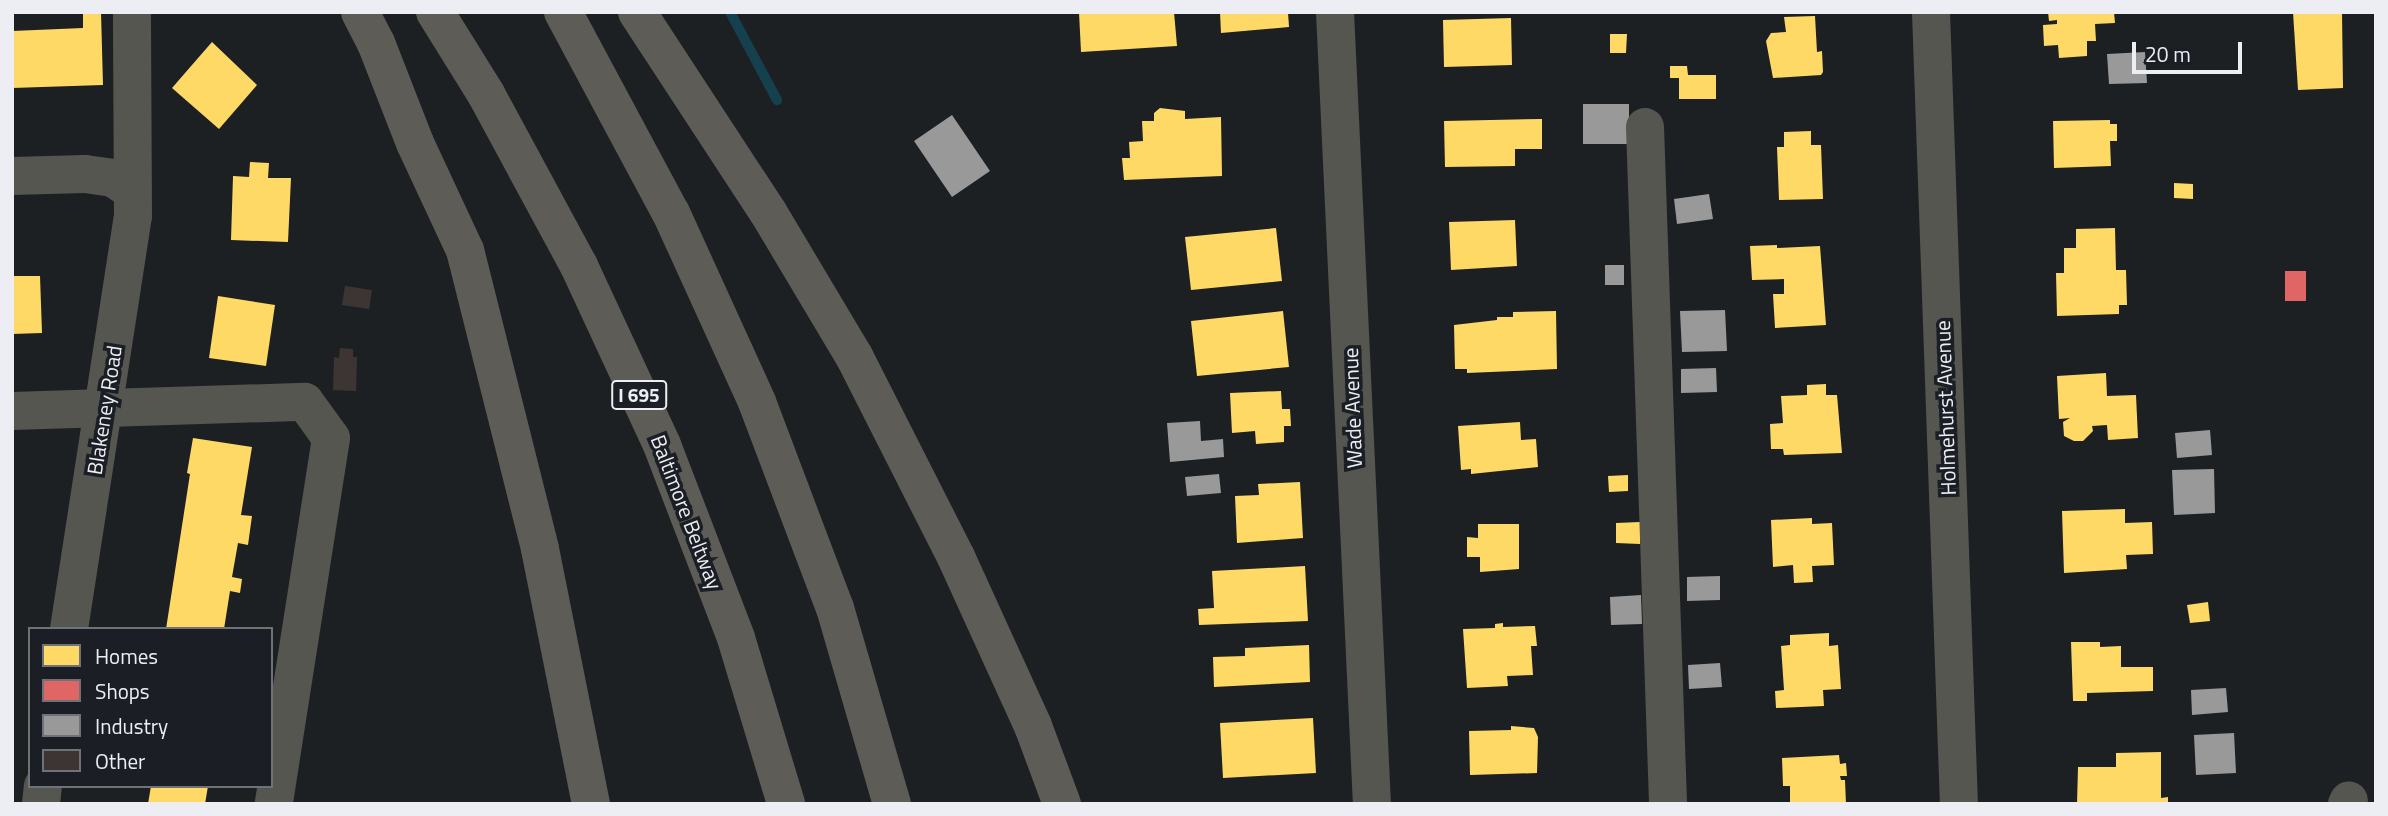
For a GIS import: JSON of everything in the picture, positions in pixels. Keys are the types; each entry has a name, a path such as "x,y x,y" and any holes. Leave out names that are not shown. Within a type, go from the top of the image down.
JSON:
{"highway":[{"path":"360,12 376,43 415,143 465,250 540,549 591,804"},
{"name":"Baltimore Beltway","path":"435,12 486,94 579,266 662,445 736,638 786,804"},
{"path":"563,12 671,214 757,402 835,608 892,804"},
{"path":"637,12 768,212 854,356 956,557 1033,726 1062,804"}],"street":[{"name":"Blakeney Road","path":"69,627 133,216 132,12"},
{"name":"Wade Avenue","path":"1335,12 1372,804"},
{"name":"Holmehurst Avenue","path":"1931,12 1959,804"},
{"path":"1645,127 1668,804"},
{"path":"12,176 85,174 113,178 131,190"},
{"path":"12,411 305,402 331,438 274,804"}],"building: Homes":[{"path":"83,12 101,12 103,85 12,88 12,31 83,28"},
{"path":"1079,12 1174,12 1177,46 1081,52"},
{"path":"1220,12 1288,12 1289,27 1221,33"},
{"path":"2048,12 2114,12 2115,23 2095,24 2096,41 2087,41 2087,56 2059,58 2058,45 2044,46 2043,25 2057,24 2057,20 2049,21"},
{"path":"2293,12 2342,12 2343,88 2298,90"},
{"path":"1815,16 1817,52 1822,51 1821,75 1773,78 1766,41 1771,33 1786,32 1784,17"},
{"path":"1511,18 1512,65 1444,67 1443,20"},
{"path":"1610,34 1627,34 1626,53 1610,53"},
{"path":"212,42 257,85 219,129 172,88"},
{"path":"1670,66 1687,66 1688,75 1716,75 1716,99 1679,99 1679,78 1670,78"},
{"path":"1160,108 1185,111 1185,119 1221,117 1222,176 1124,180 1122,158 1130,158 1129,142 1143,141 1142,121 1154,121 1154,113"},
{"path":"1542,119 1542,149 1515,149 1515,166 1445,167 1444,121"},
{"path":"2110,120 2110,124 2117,124 2117,141 2110,141 2111,166 2054,168 2053,121"},
{"path":"1811,131 1811,145 1821,145 1823,199 1779,200 1777,147 1784,147 1784,132"},
{"path":"250,162 269,163 268,178 291,178 288,242 231,240 233,176 249,177"},
{"path":"2174,183 2193,184 2193,199 2174,198"},
{"path":"1515,220 1517,266 1451,270 1449,222"},
{"path":"1276,228 1282,281 1191,290 1185,237"},
{"path":"2115,228 2116,270 2126,270 2127,305 2119,305 2119,314 2057,316 2056,273 2064,273 2064,248 2076,248 2076,229"},
{"path":"1777,245 1777,248 1820,246 1826,325 1775,328 1773,294 1784,294 1784,279 1752,280 1750,246"},
{"path":"12,276 40,276 42,333 12,334"},
{"path":"218,296 275,305 266,366 209,358"},
{"path":"1283,311 1289,367 1197,376 1191,321"},
{"path":"1556,311 1557,369 1467,373 1467,369 1455,369 1454,325 1497,320 1497,317 1513,317 1513,312"},
{"path":"2106,373 2107,396 2136,395 2138,438 2108,440 2107,425 2092,426 2093,431 2083,441 2074,441 2064,436 2063,422 2070,418 2059,419 2057,376"},
{"path":"1826,384 1826,395 1837,395 1842,453 1784,455 1783,449 1771,449 1770,424 1783,423 1781,396 1807,395 1807,385"},
{"path":"1281,391 1282,409 1290,409 1291,426 1284,426 1284,442 1256,444 1255,431 1232,433 1230,393"},
{"path":"1520,422 1521,440 1536,439 1538,467 1471,474 1471,469 1461,470 1458,426"},
{"path":"193,438 252,447 241,515 252,516 248,545 238,543 232,577 242,579 240,593 230,591 224,627 166,627 190,474 187,473"},
{"path":"1628,475 1628,491 1609,492 1608,476"},
{"path":"1300,482 1303,538 1237,543 1235,496 1259,495 1258,484"},
{"path":"2125,509 2125,523 2152,522 2153,554 2126,555 2127,569 2064,573 2062,511"},
{"path":"1812,518 1812,524 1832,523 1834,565 1812,566 1813,582 1794,583 1793,565 1773,567 1771,520"},
{"path":"1640,522 1640,544 1616,543 1616,523"},
{"path":"1478,524 1519,524 1519,569 1480,572 1480,557 1467,557 1467,537 1478,538"},
{"path":"1305,566 1308,621 1199,625 1198,609 1214,608 1212,571"},
{"path":"2208,602 2210,621 2190,623 2187,605"},
{"path":"1503,623 1503,627 1535,626 1537,646 1531,646 1533,675 1507,676 1508,686 1467,688 1463,629 1495,628 1495,624"},
{"path":"1829,633 1829,646 1838,645 1841,689 1823,690 1824,706 1776,708 1775,691 1784,690 1781,646 1790,645 1790,635"},
{"path":"2071,642 2100,642 2100,647 2121,646 2121,667 2153,667 2153,691 2087,693 2087,701 2073,701"},
{"path":"1309,645 1310,682 1214,687 1213,657 1245,656 1245,648"},
{"path":"1313,718 1316,773 1223,778 1220,723"},
{"path":"1511,726 1534,728 1538,737 1537,773 1470,775 1469,731 1511,730"},
{"path":"2161,752 2161,798 2168,797 2168,804 2077,804 2078,767 2116,767 2116,753"},
{"path":"1839,755 1840,764 1846,763 1847,776 1840,776 1841,780 1845,780 1846,804 1790,804 1790,786 1783,786 1782,758"},
{"path":"151,788 208,788 205,804 148,804"}],"building: Shops":[{"path":"2285,271 2306,271 2306,301 2285,301"}],"building: Industry":[{"path":"2145,52 2147,83 2109,84 2107,54"},
{"path":"1583,104 1629,104 1629,144 1583,144"},
{"path":"952,115 990,171 952,197 914,141"},
{"path":"1709,194 1713,219 1677,224 1674,199"},
{"path":"1605,265 1624,265 1624,285 1605,285"},
{"path":"1725,310 1727,351 1682,352 1680,311"},
{"path":"1716,368 1717,392 1681,393 1681,369"},
{"path":"1200,421 1201,441 1223,439 1224,457 1170,462 1167,423"},
{"path":"2210,430 2212,455 2177,458 2175,433"},
{"path":"2214,469 2215,513 2174,515 2172,470"},
{"path":"1219,474 1221,493 1187,496 1185,477"},
{"path":"1720,576 1720,600 1687,601 1687,577"},
{"path":"1641,595 1642,624 1611,625 1610,597"},
{"path":"1720,663 1722,687 1689,689 1688,665"},
{"path":"2226,688 2228,712 2192,715 2191,690"},
{"path":"2234,733 2236,773 2196,775 2194,735"}],"building: Other":[{"path":"345,286 372,290 369,309 342,305"},
{"path":"340,348 353,349 353,357 357,357 356,391 333,390 334,357 339,358"}],"waterway":[{"path":"730,12 777,100"}]}
